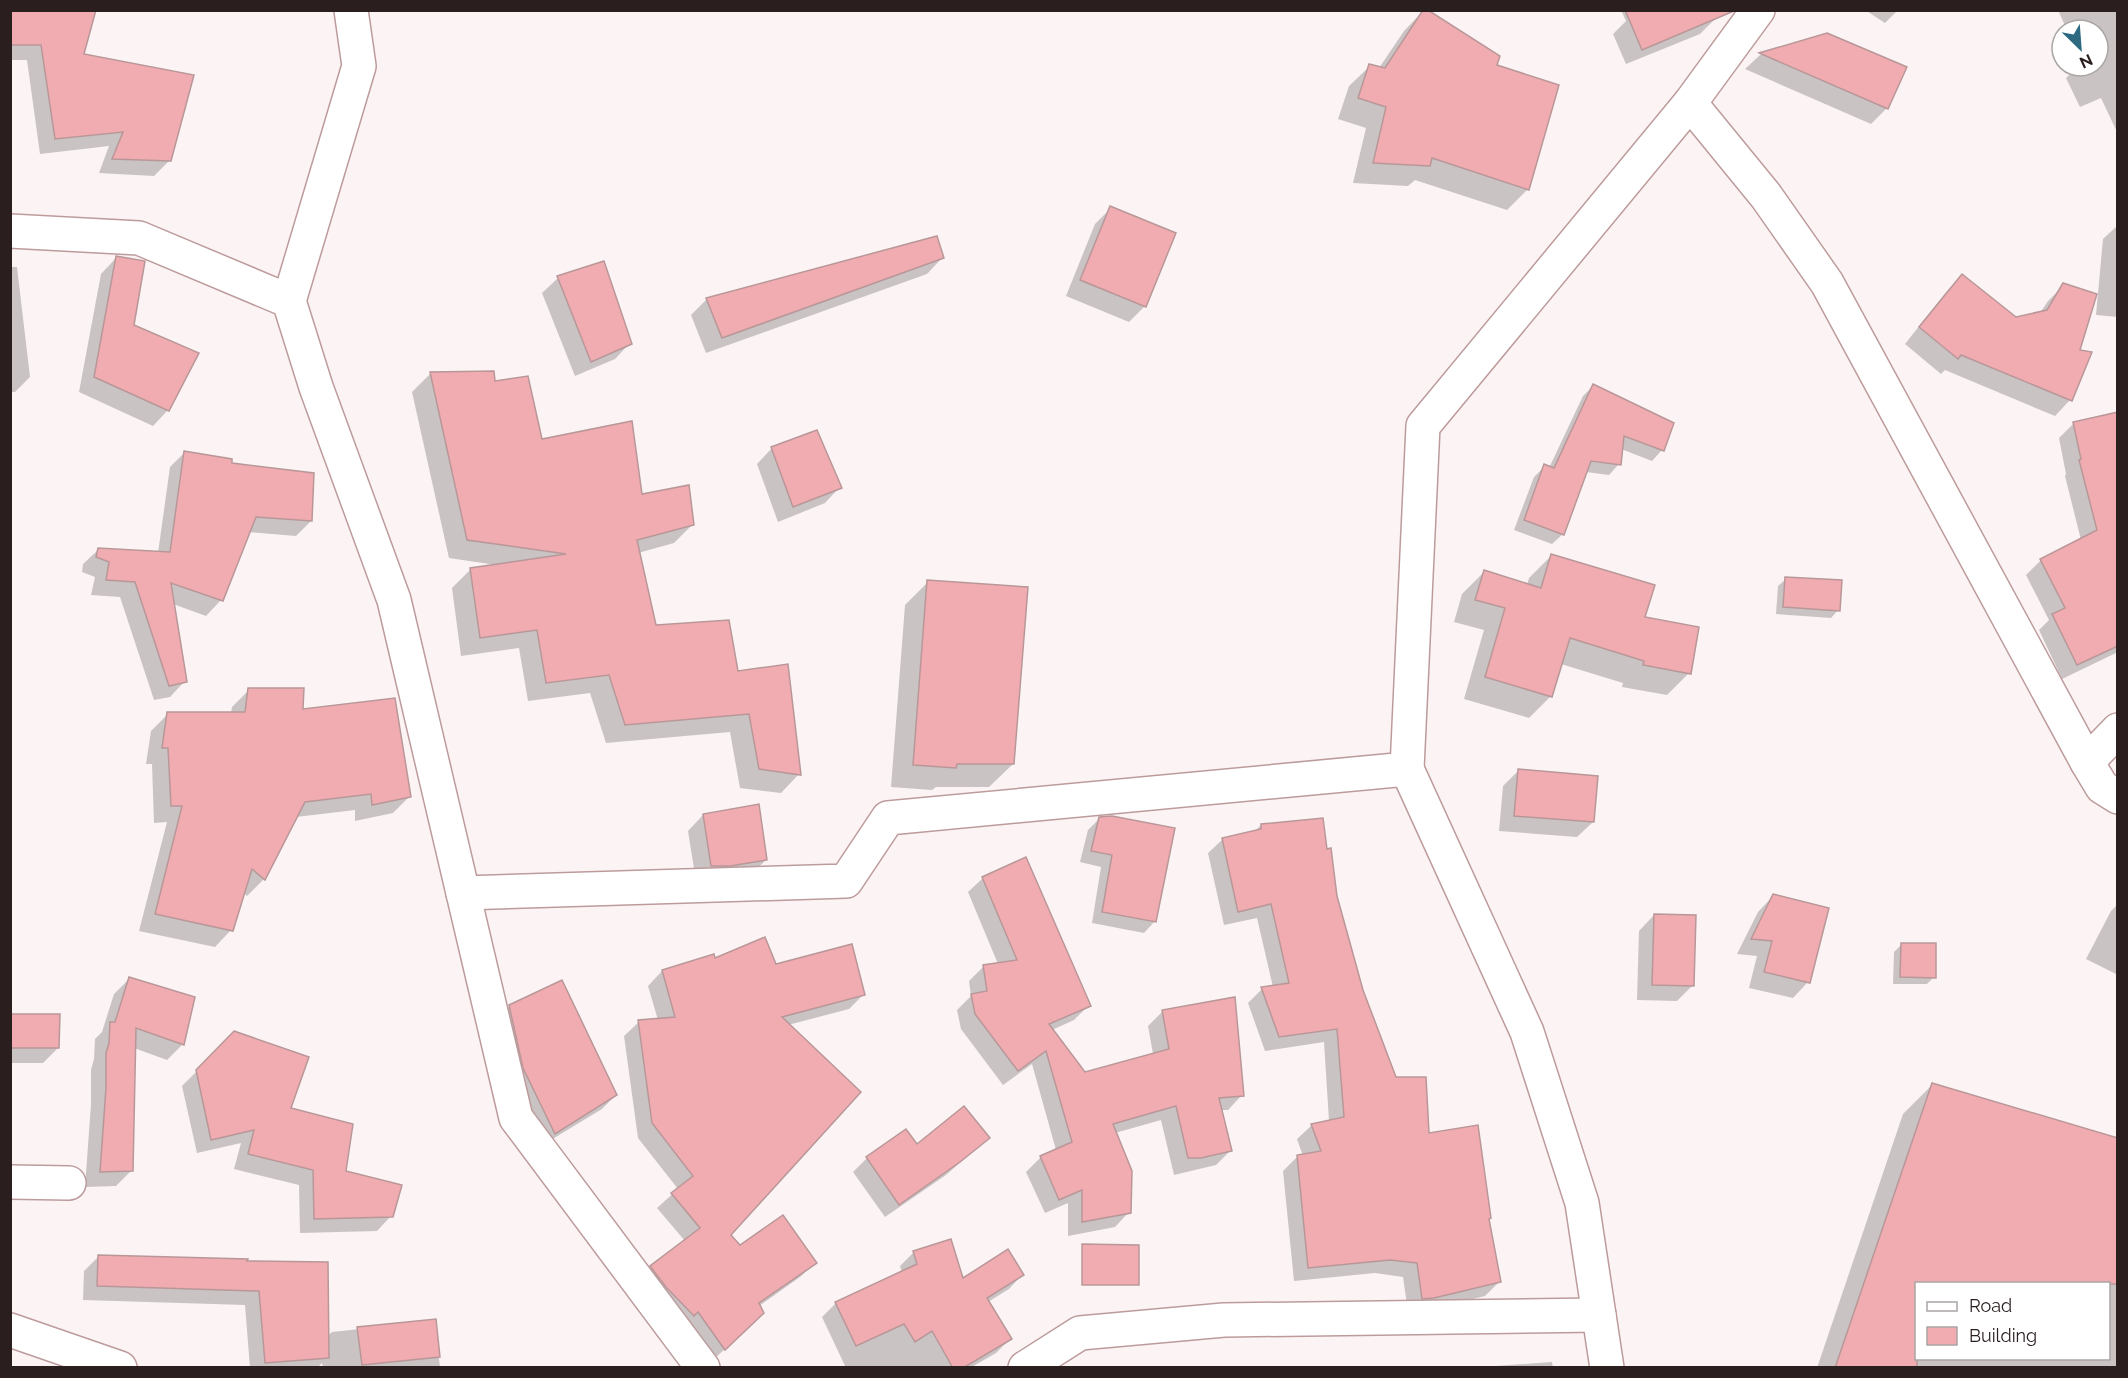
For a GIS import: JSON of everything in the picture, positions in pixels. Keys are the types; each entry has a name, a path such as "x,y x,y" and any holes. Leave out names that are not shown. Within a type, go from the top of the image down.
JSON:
{"street":[{"path":"351,10 359,66 289,301 316,387 394,600 516,1118 703,1368"},
{"path":"1607,1368 1582,1203 1527,1032 1407,769 1423,426 1690,103 1758,10"},
{"path":"1690,103 1766,196 1827,283 2087,762 2102,787 2118,797"},
{"path":"10,231 139,238 289,301"},
{"path":"2087,762 2118,730"},
{"path":"463,893 846,881 888,818 1407,769"},
{"path":"10,1182 69,1183"},
{"path":"1025,1368 1080,1333 1224,1320 1599,1315"},
{"path":"10,1330 120,1368"}],"building":[{"path":"10,10 96,10 84,54 194,75 171,161 112,159 123,132 55,139 41,45 10,45"},
{"path":"1423,10 1428,10 1500,56 1497,65 1559,85 1529,190 1432,158 1430,166 1373,163 1386,107 1358,98 1369,64 1385,68"},
{"path":"1625,10 1734,10 1734,11 1642,50"},
{"path":"1827,33 1907,67 1888,109 1759,53"},
{"path":"1110,206 1176,233 1146,307 1080,280"},
{"path":"937,236 944,258 722,338 706,298"},
{"path":"116,256 145,261 134,325 199,353 169,411 94,377"},
{"path":"604,261 632,344 591,362 557,276"},
{"path":"1962,274 2016,317 2047,310 2063,283 2097,294 2080,350 2092,352 2072,401 1961,355 1958,359 1919,327"},
{"path":"494,371 495,381 528,376 542,439 632,421 642,494 689,485 694,525 637,540 656,625 729,620 738,671 788,664 801,775 759,769 749,714 625,725 609,675 546,683 537,630 480,638 470,568 566,554 467,540 430,372"},
{"path":"1593,384 1674,423 1664,451 1624,436 1621,465 1591,461 1564,535 1524,520 1544,464 1554,468"},
{"path":"2118,412 2118,646 2077,665 2052,614 2065,608 2040,559 2097,530 2079,460 2081,459 2073,422"},
{"path":"817,430 842,488 793,507 771,447"},
{"path":"184,451 232,459 232,463 314,473 312,521 256,517 223,601 171,583 187,682 169,686 135,582 106,580 109,562 96,557 98,548 170,552"},
{"path":"1551,554 1655,585 1645,617 1699,627 1691,674 1643,665 1644,661 1570,638 1552,697 1485,677 1505,608 1475,600 1484,570 1541,588"},
{"path":"1785,577 1842,580 1840,611 1783,607"},
{"path":"927,580 1028,587 1014,764 957,764 956,768 913,765"},
{"path":"248,688 304,688 303,709 395,698 411,797 372,805 371,794 305,802 265,880 252,869 233,931 155,914 182,806 171,806 168,748 162,748 167,712 245,712"},
{"path":"1518,769 1598,776 1594,822 1514,816"},
{"path":"759,804 767,860 730,866 711,866 703,814"},
{"path":"1112,816 1175,828 1156,922 1102,912 1112,855 1091,851 1099,817"},
{"path":"1323,818 1327,849 1331,848 1337,896 1363,990 1396,1077 1426,1077 1429,1133 1478,1125 1491,1218 1489,1219 1501,1282 1422,1299 1417,1263 1390,1260 1308,1268 1297,1155 1321,1151 1311,1124 1344,1117 1337,1029 1279,1037 1261,987 1289,983 1271,904 1238,912 1222,838 1261,829 1261,824"},
{"path":"1026,857 1091,1006 1049,1024 1085,1072 1169,1049 1162,1010 1235,997 1244,1096 1219,1098 1232,1151 1201,1158 1188,1158 1176,1106 1113,1124 1132,1171 1131,1213 1082,1222 1082,1190 1059,1200 1040,1156 1072,1142 1046,1051 1018,1071 975,1014 971,994 987,991 983,965 1017,960 982,877"},
{"path":"1773,894 1829,908 1810,983 1764,972 1772,941 1751,939"},
{"path":"1654,914 1696,915 1694,986 1652,985"},
{"path":"765,937 776,964 852,944 865,995 782,1017 861,1092 731,1235 740,1245 783,1215 817,1263 759,1303 764,1313 725,1350 698,1312 694,1316 666,1287 650,1266 700,1228 671,1193 693,1176 652,1123 638,1020 675,1017 662,970 714,954 715,958"},
{"path":"1901,943 1936,943 1936,978 1900,977"},
{"path":"129,977 195,997 184,1045 136,1028 133,1171 100,1172 106,1053 110,1022 115,1022"},
{"path":"562,980 617,1095 555,1134 523,1068 509,1005"},
{"path":"10,1014 60,1014 59,1048 10,1048"},
{"path":"234,1031 309,1057 291,1108 353,1124 346,1171 402,1185 393,1217 314,1219 313,1170 248,1154 254,1130 211,1140 196,1070"},
{"path":"1932,1083 2118,1138 2118,1284 2110,1284 2110,1282 1915,1282 1915,1360 1917,1360 1917,1368 1835,1368"},
{"path":"964,1106 990,1138 899,1205 866,1157 906,1129 917,1144"},
{"path":"951,1239 963,1278 1008,1249 1024,1275 987,1298 1012,1339 963,1368 953,1368 932,1331 915,1342 904,1324 856,1346 835,1302 917,1264 913,1251"},
{"path":"1082,1244 1139,1245 1139,1285 1082,1285"},
{"path":"98,1255 328,1262 329,1358 265,1363 259,1291 97,1286"},
{"path":"436,1319 440,1357 362,1365 357,1327"}]}
